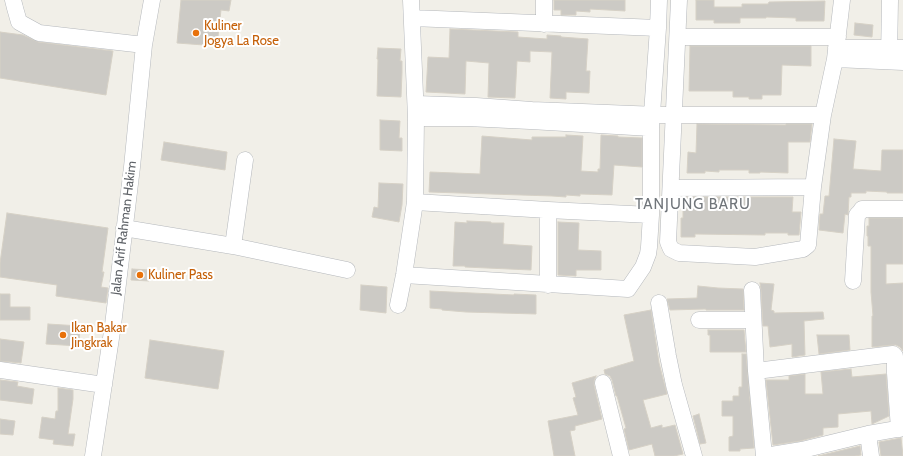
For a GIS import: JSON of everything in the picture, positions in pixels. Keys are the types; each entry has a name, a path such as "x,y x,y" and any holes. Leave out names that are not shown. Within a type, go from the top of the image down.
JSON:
{"street":[{"path":"14,0 19,22 39,33 144,45"},
{"name":"Jalan Arif Rahman Hakim","path":"93,456 113,325 132,166 144,45 152,0"},
{"path":"398,305 404,275 414,202 416,111 411,0"},
{"path":"544,0 544,24"},
{"path":"659,0 658,28 661,117 671,188 668,242 671,249 679,253 755,257 803,249 808,246 812,186 823,115 836,48 842,0"},
{"path":"404,275 628,289 643,267 648,254 661,117 678,37 679,0"},
{"path":"678,37 836,48 896,55 890,0"},
{"path":"412,18 658,28"},
{"path":"416,111 476,106 661,117 823,115"},
{"path":"233,246 245,160"},
{"path":"671,188 812,186"},
{"path":"414,202 651,215"},
{"path":"853,281 858,215 862,209 903,209"},
{"path":"548,210 548,285"},
{"path":"124,228 233,246 347,270"},
{"path":"752,290 756,371 765,456 802,453 868,434 901,428 899,372 895,356 893,354 756,371"},
{"path":"659,303 674,385 694,456"},
{"path":"700,320 753,320"},
{"path":"0,370 104,385"},
{"path":"603,383 621,456"},
{"path":"868,434 872,456"}],"building":[{"path":"181,0 231,0 229,11 221,10 217,46 177,43"},
{"path":"554,0 625,0 625,11 590,9 590,12 576,11 576,15 561,15 561,10 554,10"},
{"path":"696,0 714,0 714,7 742,7 742,4 768,4 769,2 825,1 824,21 796,21 796,18 766,17 740,18 740,23 714,23 714,20 696,20"},
{"path":"855,23 873,25 872,37 854,35"},
{"path":"450,29 518,32 518,37 547,39 547,35 588,39 586,71 590,71 589,93 566,92 566,99 550,98 552,52 530,51 530,62 517,61 515,98 488,97 489,63 466,61 465,94 426,92 428,57 449,58"},
{"path":"0,32 23,35 38,42 113,51 106,95 0,78"},
{"path":"690,46 811,46 811,66 782,65 781,95 762,95 762,99 733,97 733,91 689,91"},
{"path":"378,48 401,49 401,97 377,96"},
{"path":"380,120 400,121 399,138 402,138 402,151 380,150"},
{"path":"697,124 812,124 810,142 788,142 788,173 749,173 749,170 719,170 719,172 705,171 705,173 687,173 688,152 696,153"},
{"path":"566,135 583,136 581,171 598,172 598,169 600,169 601,135 642,138 642,167 614,165 612,195 580,194 580,196 566,195 566,197 429,192 430,172 480,174 482,136 532,140 532,137 566,137"},
{"path":"834,139 856,141 853,169 881,171 882,150 903,150 903,193 866,191 866,193 851,193 851,197 849,197 848,215 845,214 843,233 819,230 820,214 823,214 825,196 829,196"},
{"path":"164,142 227,152 225,170 161,160"},
{"path":"379,183 403,184 402,205 399,222 372,217 374,207 378,208"},
{"path":"683,197 793,197 792,212 801,212 799,235 788,235 788,233 765,233 765,235 695,234 695,237 681,237"},
{"path":"7,213 108,228 102,272 104,272 101,287 108,288 106,303 56,296 57,285 0,277 0,263"},
{"path":"869,218 903,218 903,264 886,264 886,284 903,283 903,351 896,345 872,347 873,316 871,292 871,246 868,246 867,236"},
{"path":"467,221 504,223 503,244 532,246 531,270 453,266 455,222 467,223"},
{"path":"558,222 579,223 578,250 601,251 601,270 576,270 576,276 558,275"},
{"name":"Kuliner Pass","path":"132,269 150,270 149,281 131,280"},
{"path":"760,283 774,284 771,310 774,311 774,313 823,312 824,319 804,321 805,355 792,357 792,344 770,347 768,326 763,326"},
{"path":"361,285 387,287 386,313 360,310"},
{"path":"698,286 743,289 744,310 670,310 667,299 697,298"},
{"path":"430,291 536,295 536,314 466,312 430,308"},
{"path":"0,294 10,294 10,307 30,307 30,320 0,320"},
{"path":"651,310 659,363 667,394 643,400 651,428 662,425 662,428 675,425 683,454 674,456 655,456 652,444 629,450 624,429 626,428 612,380 610,376 605,374 604,370 634,361 624,315"},
{"name":"Ikan Bakar Jingkrak","path":"48,324 80,326 79,346 46,344"},
{"path":"708,330 744,330 746,352 710,352 710,335 708,335"},
{"path":"817,335 849,335 850,350 819,354"},
{"path":"0,339 24,342 21,363 0,361"},
{"path":"150,340 224,351 218,389 145,378"},
{"path":"742,354 746,354 754,448 740,449 740,451 729,451 729,437 733,436 733,416 722,416 722,401 733,401 733,396 739,396 739,387 742,387"},
{"path":"851,369 852,377 886,374 889,416 872,424 871,411 838,414 838,427 823,428 823,435 800,441 773,445 766,380 789,380 789,376 805,374 805,394 823,394 821,372"},
{"path":"596,376 594,385 602,419 575,426 575,430 570,431 575,456 554,456 548,421 578,415 573,398 576,397 572,383"},
{"path":"0,380 18,382 17,386 34,389 32,404 0,400"},
{"path":"58,388 73,390 68,434 75,434 73,446 53,444 54,440 39,438 42,417 55,419 56,411 58,411"},
{"path":"699,414 706,443 700,444 693,416"},
{"path":"0,419 15,421 13,435 0,434"},
{"path":"901,438 903,456 881,456 879,442"},
{"path":"860,446 861,455 818,456"}],"place":[{"name":"Kuliner Jogya La Rose","path":"196,33"},
{"name":"Kuliner Pass","path":"140,275"},
{"name":"Ikan Bakar Jingkrak","path":"63,335"}],"district":[{"name":"TANJUNG BARU","path":"693,205"}]}
